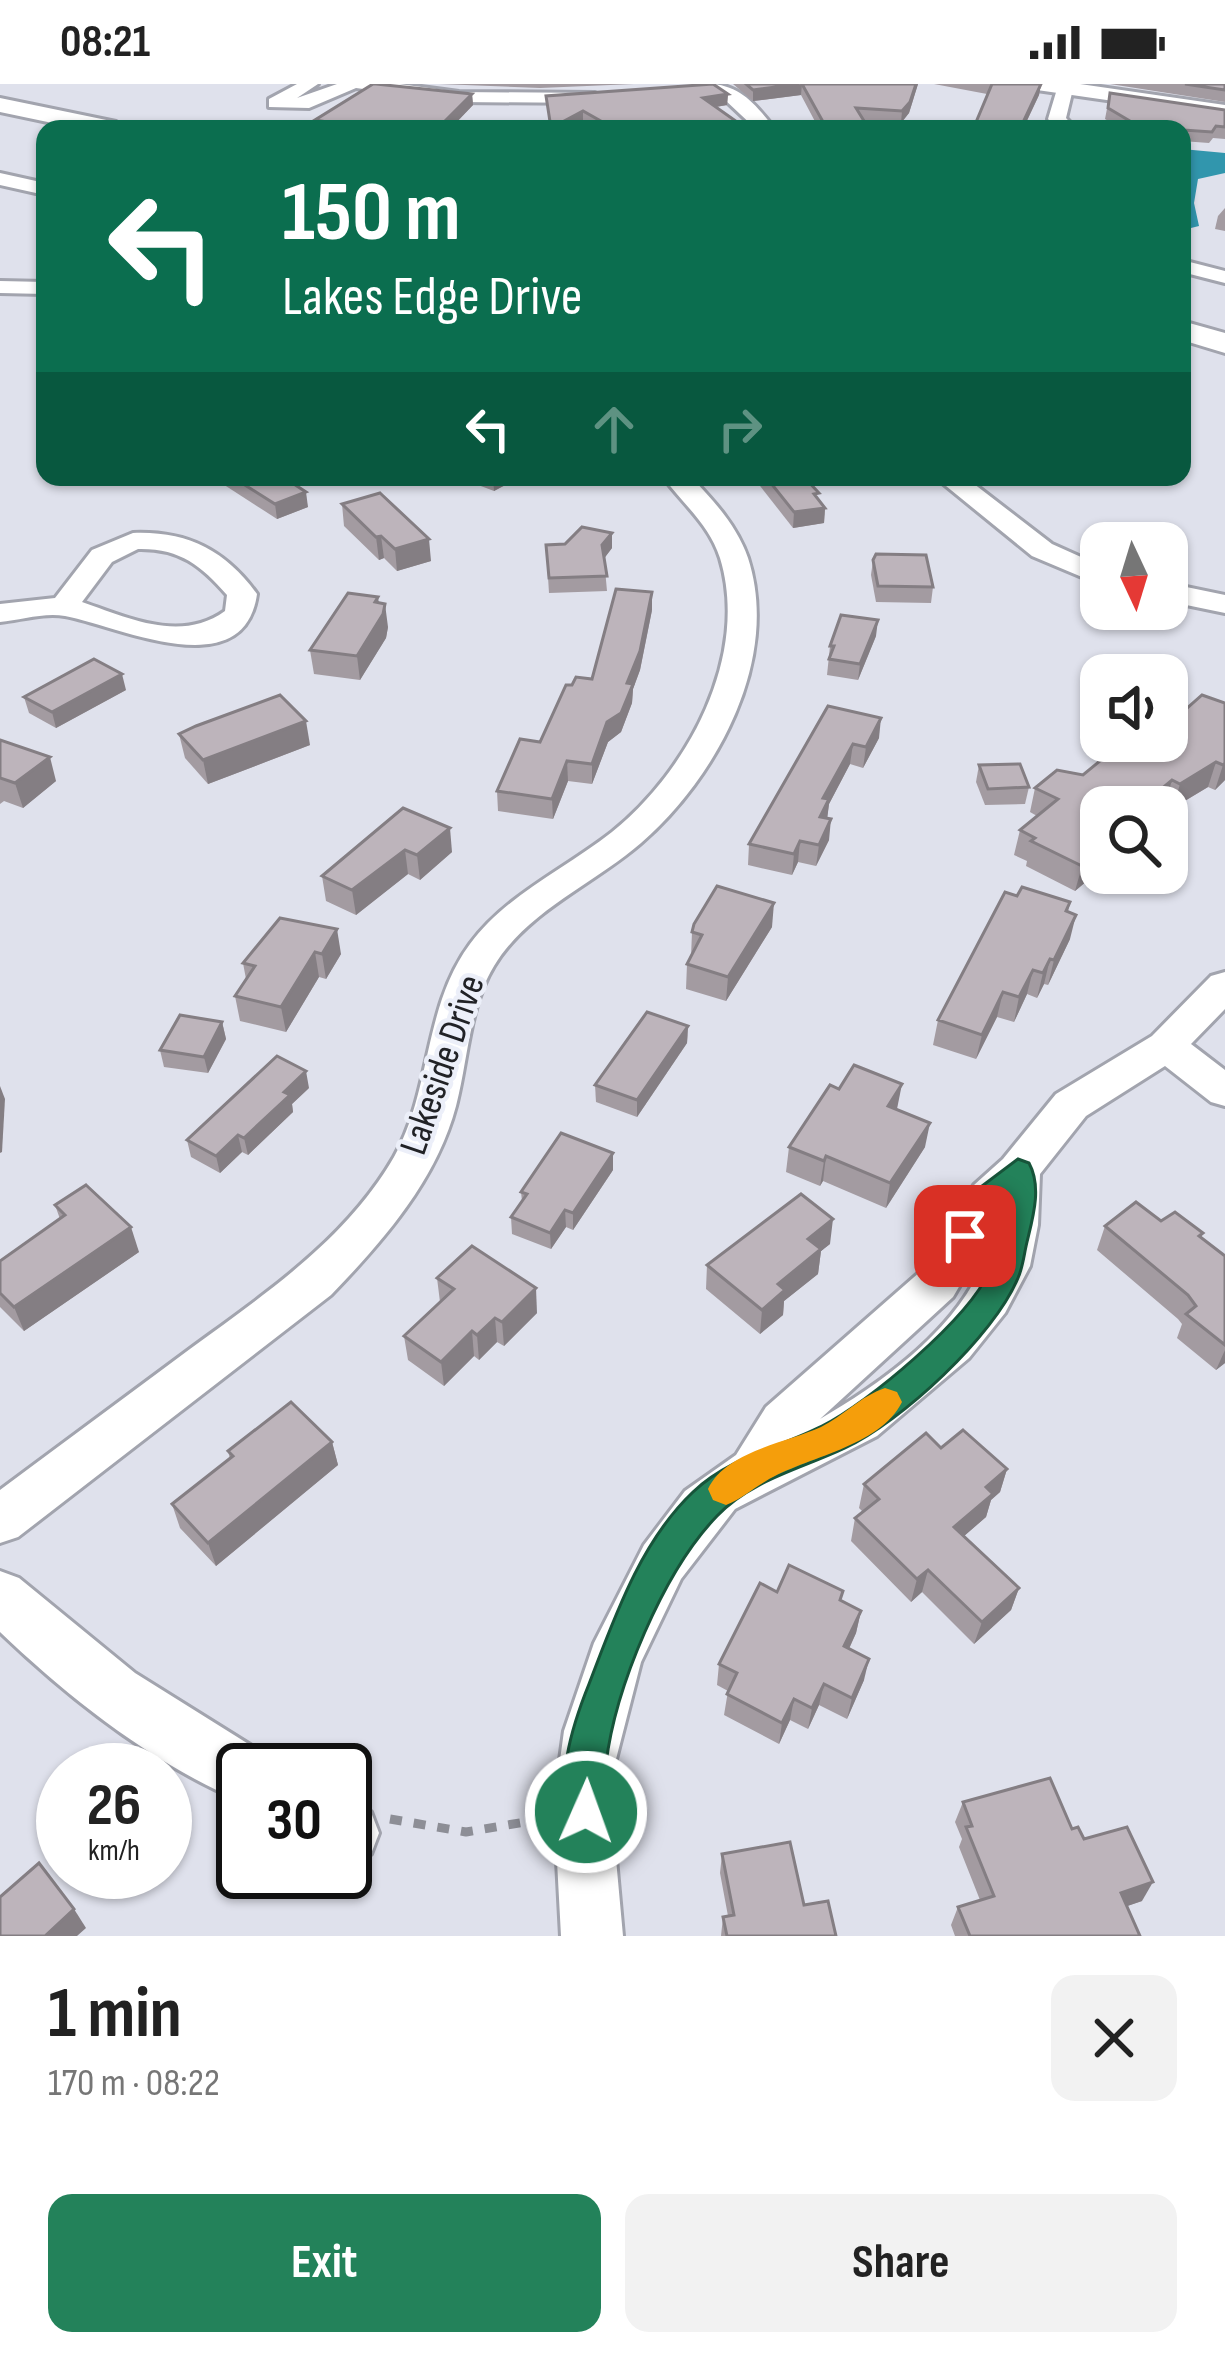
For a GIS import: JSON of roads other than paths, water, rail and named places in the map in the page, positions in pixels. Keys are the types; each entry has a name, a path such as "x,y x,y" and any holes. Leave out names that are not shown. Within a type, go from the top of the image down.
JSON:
{"main road":[{"path":"0,105 72,120"},
{"path":"1191,333 1225,344"}],"street":[{"path":"310,84 275,103 309,103 356,84 508,108 611,98"},
{"path":"696,87 718,84 756,120"},
{"path":"1037,84 1225,111"},
{"path":"1058,120 1065,89"},
{"path":"0,179 36,187"},
{"path":"1191,268 1225,277"},
{"path":"0,287 36,288"},
{"name":"Lakeside Drive","path":"0,1520 315,1282 352,1245 412,1164 432,1115 465,988 485,949 611,851 658,808 694,764 725,701 744,628 742,584 722,528 684,486"},
{"path":"960,486 1042,550 1080,566"},
{"path":"0,613 64,606 147,632 189,635 232,622 242,609 242,594 193,547 154,540 117,546 102,556 64,606"},
{"path":"1188,596 1225,604"},
{"path":"592,1936 586,1765 600,1706 638,1608 705,1504 755,1468 837,1436 903,1390 979,1313 1004,1275 1020,1203 1018,1171 1071,1105 1166,1046 1225,986"},
{"path":"1166,1046 1225,1090"},
{"path":"0,1596 59,1653 113,1695 216,1757"}],"water":[{"path":"1191,150 1225,153 1225,173 1198,179 1194,203 1199,226 1191,228"}]}
